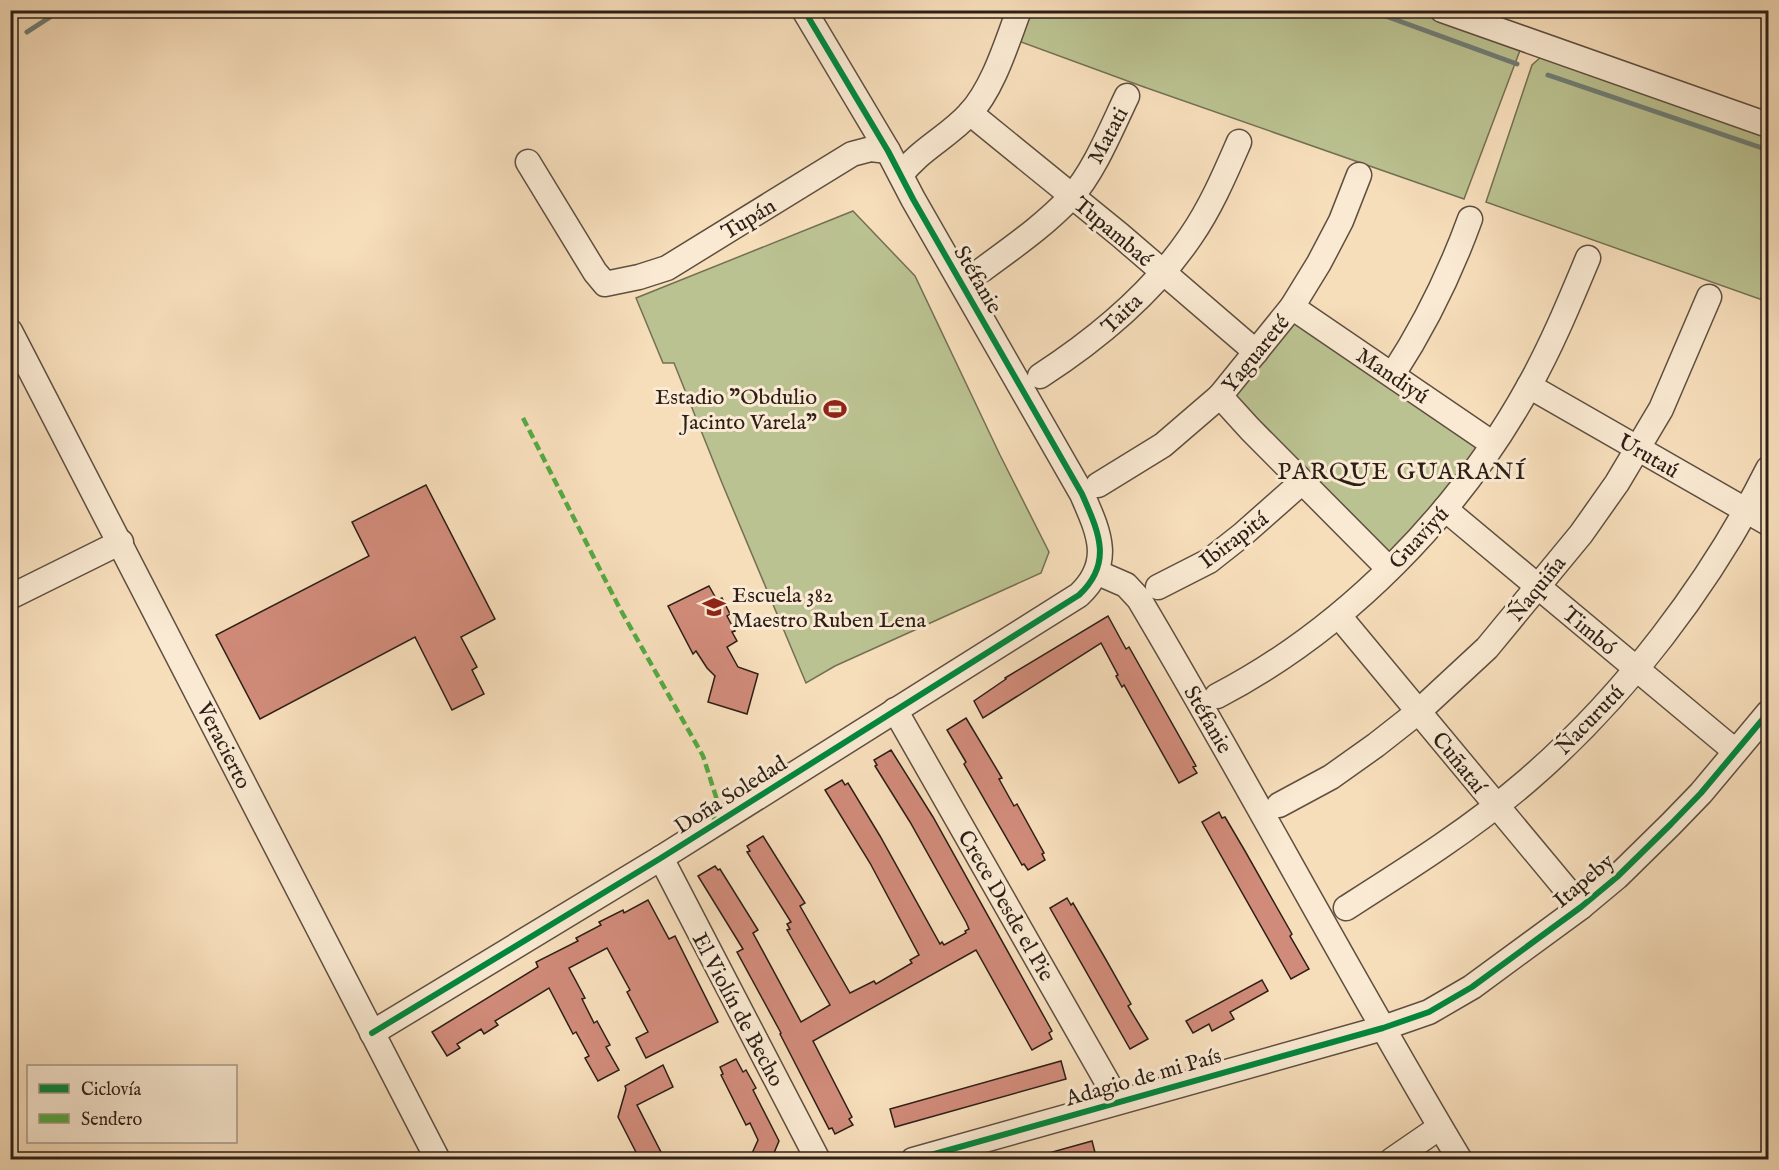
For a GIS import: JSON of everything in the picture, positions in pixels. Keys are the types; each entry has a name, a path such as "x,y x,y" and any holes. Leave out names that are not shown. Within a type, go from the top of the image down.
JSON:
{"street":[{"name":"Stéfanie","path":"804,10 888,152 1082,494 1099,537 1101,554 1096,573 1126,585 1139,599 1201,704 1322,923 1460,1160"},
{"path":"901,175 910,162 970,113 999,65 1019,10"},
{"path":"1442,10 1768,125"},
{"name":"Matati","path":"982,270 1017,244 1072,196 1102,149 1127,96"},
{"name":"Tupambaé","path":"970,113 1256,352"},
{"name":"Taita","path":"1040,376 1094,339 1163,272 1201,219 1218,190 1239,142"},
{"name":"Tupán","path":"528,162 595,272 605,284 667,268 852,154 871,149 888,152"},
{"name":"Yaguareté","path":"1098,485 1163,445 1220,396 1292,307 1341,221 1359,175"},
{"path":"1393,374 1410,349 1443,287 1470,219"},
{"name":"Guaviyú","path":"1217,696 1295,648 1340,616 1389,569 1445,509 1493,444 1529,386 1588,258"},
{"name":"Ñaquiña","path":"1279,805 1331,777 1376,746 1418,712 1487,648 1581,534 1617,483 1661,409 1708,297"},
{"name":"Mandiyú","path":"1292,307 1493,444"},
{"name":"Veracierto","path":"10,331 121,542 438,1160"},
{"name":"Urutaú","path":"1529,386 1768,523"},
{"path":"1220,396 1389,569"},
{"name":"Ñacurutú","path":"1346,908 1419,862 1496,806 1528,780 1569,741 1637,669 1705,577 1748,511 1768,470"},
{"name":"Ibirapitá","path":"1158,587 1209,561 1242,536 1302,482"},
{"name":"Timbó","path":"1445,509 1736,751"},
{"path":"10,597 121,542"},
{"name":"Doña Soledad","path":"372,1033 662,858 1079,595 1096,573"},
{"name":"Cuñataí","path":"1340,616 1581,908"},
{"name":"Crece Desde el Pie","path":"895,710 1118,1101"},
{"name":"Itapeby","path":"1383,1028 1429,1011 1472,987 1581,908 1617,877 1701,793 1768,713"},
{"name":"El Violín de Becho","path":"662,858 818,1160"},
{"name":"Adagio de mi País","path":"913,1160 1383,1028"},
{"path":"1392,1160 1440,1127"}],"green space":[{"path":"1429,10 1522,45 1464,199 1144,87 1021,42 1020,38 1029,11"},
{"path":"1542,56 1768,130 1768,302 1486,202 1532,65"},
{"name":"Estadio \"Obdulio Jacinto Varela\"","path":"853,211 915,276 1049,552 1041,573 835,666 806,683 674,363 663,363 636,298"},
{"path":"1294,320 1476,446 1476,453 1398,550 1386,553 1236,403 1234,385"}],"building":[{"path":"426,485 495,619 461,637 477,667 472,670 484,694 452,710 415,637 260,719 216,635 369,556 352,522"},
{"path":"709,586 717,600 722,598 730,614 727,616 735,631 732,632 737,641 727,647 738,667 758,674 747,714 708,702 715,676 696,651 693,654 668,606"},
{"path":"1108,616 1126,649 1129,647 1196,766 1193,767 1197,773 1179,783 1124,685 1122,687 1101,643 983,718 974,701 1005,678"},
{"path":"966,718 1002,778 999,779 1014,806 1017,804 1044,853 1042,854 1045,860 1028,870 1024,864 1022,865 947,730"},
{"path":"891,750 933,817 1052,1031 1049,1033 1052,1039 1032,1050 976,950 813,1041 852,1117 849,1119 853,1125 835,1134 832,1128 829,1129 737,952 743,949 698,876 715,866 718,870 720,869 758,930 753,933 801,1022 830,1005 787,930 790,929 787,924 791,922 747,852 750,851 747,846 763,836 805,903 800,906 850,993 874,981 876,984 912,963 910,960 919,955 870,863 825,790 842,780 845,785 848,783 880,836 940,944 942,942 944,945 966,933 965,931 969,929 966,922 910,822 875,766 877,765 874,760"},
{"path":"1219,812 1222,818 1225,817 1245,851 1309,969 1291,979 1202,822"},
{"path":"1067,898 1071,905 1073,903 1105,958 1131,1004 1128,1006 1148,1039 1130,1049 1050,908"},
{"path":"648,900 669,939 675,936 718,1022 646,1058 636,1038 648,1032 627,992 630,990 607,948 569,968 585,998 582,999 594,1023 597,1021 610,1045 606,1047 619,1070 598,1081 585,1058 589,1056 576,1032 573,1034 549,988 495,1021 498,1025 484,1034 481,1029 457,1044 460,1048 447,1056 432,1032 538,967 536,962 578,941 576,938 601,925 599,922 623,910 624,913"},
{"path":"1262,980 1268,991 1230,1012 1234,1019 1212,1031 1209,1024 1193,1033 1186,1021"},
{"path":"736,1059 743,1072 746,1070 756,1088 753,1090 779,1141 771,1160 749,1160 758,1140 750,1123 746,1125 721,1075 723,1074 720,1067"},
{"path":"1061,1061 1066,1079 895,1127 890,1109"},
{"path":"663,1065 673,1087 637,1105 665,1160 640,1160 618,1117 625,1086"},
{"path":"1092,1141 1097,1160 1039,1160 1038,1156"}],"waterway":[{"path":"27,32 61,10"},
{"path":"1369,10 1517,64"},
{"path":"1548,75 1768,150"}],"marked path":[{"path":"523,418 619,607 703,756 717,800 713,826"}],"cycle path":[{"path":"372,1033 661,858 1079,595 1090,583 1096,570 1100,558 1100,546 1082,494 913,199 888,151 804,10"},
{"path":"913,1160 1383,1028 1429,1012 1472,987 1581,907 1617,877 1701,793 1768,713"}],"place":[{"name":"Estadio \"Obdulio Jacinto Varela\"","path":"835,409"},
{"name":"Escuela 382 Maestro Ruben Lena","path":"714,607"}],"district":[{"name":"PARQUE GUARANÍ","path":"1402,471"}]}
